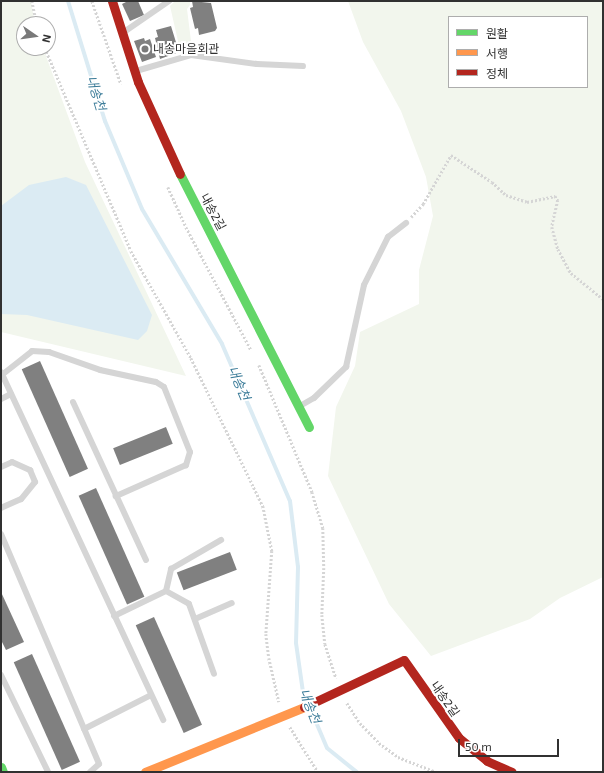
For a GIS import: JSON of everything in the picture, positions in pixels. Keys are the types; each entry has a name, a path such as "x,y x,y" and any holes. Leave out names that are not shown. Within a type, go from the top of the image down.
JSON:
{"street":[{"name":"내송2길","path":"112,1 135,72 168,152 309,427"},
{"name":"내송2길","path":"340,687 404,660 459,738 487,761 512,772"},
{"path":"146,772 282,710 340,687"},
{"path":"1,767 3,772"}],"lane":[{"path":"123,32 169,1"},
{"path":"135,72 191,55 257,64 303,66"},
{"path":"299,407 314,398 346,367 364,285 388,237 406,223"},
{"path":"116,496 186,465 190,452 164,387 156,382 100,370 50,352 32,351 2,373 163,720"},
{"path":"1,399 11,394"},
{"path":"73,402 146,560"},
{"path":"1,467 12,462 30,470 35,482 21,499 1,508"},
{"path":"1,534 99,764 90,772"},
{"path":"166,591 171,569 221,540"},
{"path":"114,616 166,591"},
{"path":"166,591 189,604 214,674"},
{"path":"195,620 232,603"},
{"path":"1,675 48,772"},
{"path":"84,728 151,695"}],"path":[{"path":"32,1 35,16"},
{"path":"92,1 123,87"},
{"path":"49,56 131,251 190,358 263,506 272,551 266,634 269,658 282,710"},
{"path":"406,223 423,204 451,155 492,182 506,195 527,202 555,196 558,200 552,227 558,249 571,272 603,299"},
{"path":"167,186 186,227 255,357"},
{"path":"258,364 312,492 322,528 324,568 322,614 325,644 340,687"},
{"path":"347,703 360,724 379,743 398,757 436,772"},
{"path":"289,726 318,772"}],"shaded area":[{"path":"1,1 31,1 34,16 16,16 16,56 46,56 85,162 186,376 1,332"},
{"path":"175,1 190,1 190,5 187,9 191,41 184,49 180,50 170,6"},
{"path":"348,1 603,1 603,577 560,598 530,619 431,656 389,604 328,476 336,407 355,366 360,332 419,304 419,270 433,216 426,177 401,111 363,42"},
{"path":"66,177 86,185 152,315 147,331 138,340 27,315 1,314 1,206 29,185"}],"building":[{"path":"128,1 138,1 144,15 130,21 122,4"},
{"path":"192,1 211,3 217,28 215,31 199,35 198,28 195,29 190,8 193,7"},
{"path":"171,26 179,52 160,59 155,38 158,37 156,30"},
{"name":"내송마을회관","path":"144,38 145,41 150,39 156,57 142,62 134,41"},
{"path":"40,361 88,469 70,477 22,369"},
{"path":"166,427 173,444 120,465 113,448"},
{"path":"96,488 144,597 127,604 79,496"},
{"path":"230,552 237,570 184,590 177,572"},
{"path":"1,592 24,642 6,650 1,640"},
{"path":"154,617 202,725 184,733 136,625"},
{"path":"32,654 80,762 62,770 14,662"}],"waterway":[{"name":"내송천","path":"68,1 105,121 142,209 222,344 290,501 298,567 296,643 303,692 306,700"},
{"name":"내송천","path":"310,708 327,748 357,772"}],"traffic: fast":[{"path":"180,174 309,427"},
{"path":"1,767 3,772"}],"traffic: slow":[{"path":"145,772 304,707"}],"traffic: jam":[{"path":"112,1 138,82 180,174"},
{"path":"304,707 404,660 459,738 487,761 512,772"}],"place":[{"name":"내송마을회관","path":"145,49"}]}
